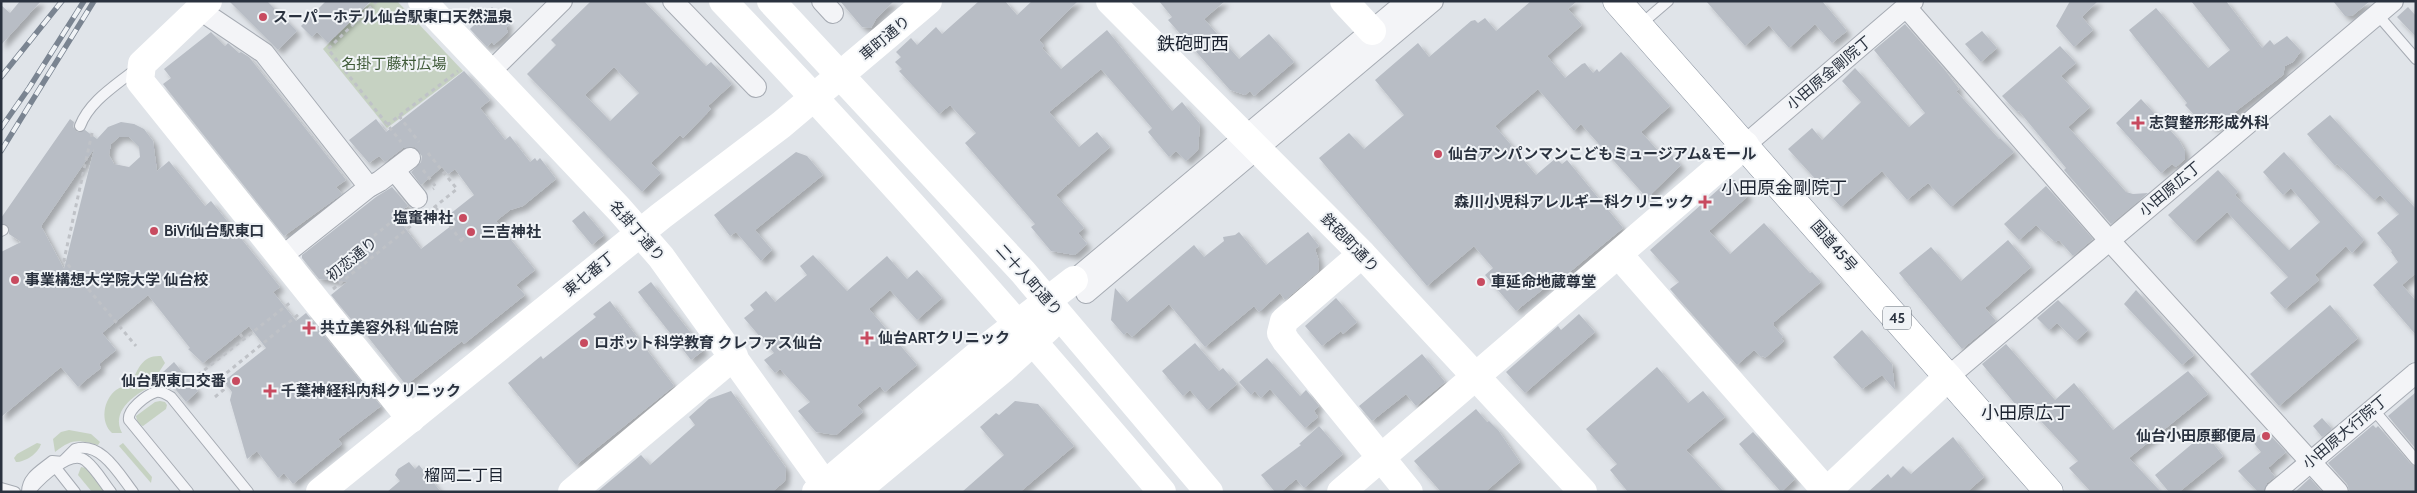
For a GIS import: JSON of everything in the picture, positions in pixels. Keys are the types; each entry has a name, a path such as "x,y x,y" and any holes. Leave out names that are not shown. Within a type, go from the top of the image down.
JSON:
{"main road":[{"name":"名掛丁通り","path":"422,1 640,233 660,257 734,356 824,489"},
{"path":"723,1 814,98 1026,332 1162,492"},
{"name":"二十人町通り","path":"771,1 842,75 1054,308 1210,492"},
{"name":"車町通り","path":"842,75 928,1"},
{"name":"鉄砲町通り","path":"1110,1 1362,254 1583,492"},
{"path":"1344,1 1372,31"},
{"name":"国道45号","path":"1617,1 2049,492"},
{"path":"204,5 142,64 140,81 280,258 411,418"},
{"name":"東七番丁","path":"329,484 640,233 842,75"},
{"path":"1341,492 1745,145"},
{"path":"1362,254 1284,321 1281,333 1409,492"},
{"path":"1618,255 1826,492 1948,376"},
{"path":"824,489 1026,332 1080,287"},
{"path":"855,492 1003,369 1026,332"},
{"path":"572,492 734,356"}],"street":[{"path":"490,72 562,1"},
{"path":"673,1 756,87"},
{"path":"1252,142 1407,1"},
{"path":"1080,287 1252,142 1433,1"},
{"name":"小田原広丁","path":"1948,376 2393,1"},
{"path":"1909,4 2110,240 2338,492"},
{"name":"小田原金剛院丁","path":"1745,145 1909,4"},
{"path":"204,5 264,53 369,186"},
{"path":"280,258 369,186 402,164 417,207"},
{"name":"小田原大行院丁","path":"2275,492 2416,373"}],"lane":[{"path":"1639,26 1668,1"},
{"path":"2377,14 2416,58"},
{"path":"80,126 85,113 96,102 142,64"},
{"path":"188,492 128,417 134,407 153,393 172,392 248,492"},
{"path":"2373,409 2416,460"},
{"path":"59,465 75,449 92,449 107,460 133,492"},
{"path":"59,465 74,457 86,460 111,492"},
{"path":"28,492 28,483 52,461 59,465 75,492"},
{"path":"234,475 237,492"},
{"path":"1,488 15,492"}],"path":[{"path":"377,1 328,49 387,125 463,67"},
{"path":"399,116 457,189 435,207 462,242 468,235"},
{"path":"92,130 64,260 136,346"},
{"name":"初恋通り","path":"320,279 417,207"},
{"name":"初恋通り","path":"327,288 330,291 417,207"},
{"path":"451,228 457,223"},
{"path":"198,375 293,300 298,305"},
{"path":"208,388 303,311"},
{"path":"240,334 244,339"},
{"path":"215,397 228,386"}],"green space":[{"name":"名掛丁藤村広場","path":"372,1 397,1 463,71 387,128 323,49"},
{"path":"161,356 165,363 157,375 150,379 150,387 130,400 121,412 119,425 122,433 112,433 108,428 105,417 108,399 116,390 131,384 145,360"},
{"path":"155,402 165,402 167,405 166,409 143,426 140,425 136,416"},
{"path":"69,430 91,434 100,442 98,445 75,441 66,444 55,452 53,439 61,432"},
{"path":"37,443 41,444 34,454 27,459 16,462 14,458 17,454"},
{"path":"123,443 152,477 151,483 119,446"},
{"path":"81,467 86,468 107,492 92,492 78,475"}],"building":[{"path":"20,1 41,1 1,45 1,5 10,13"},
{"name":"スーパーホテル仙台駅東口天然温泉","path":"229,1 267,1 297,31 278,50"},
{"path":"326,1 371,1 328,43 317,32 312,37 301,26"},
{"path":"591,1 644,1 706,66 711,62 732,84 708,106 711,109 683,138 680,135 651,163 661,173 642,192 527,74 556,45 551,40","holes":["614,67 639,93 610,121 585,95"]},
{"path":"840,1 894,1 876,19 871,28 862,27"},
{"path":"979,1 1005,1 1017,15 1032,1 1078,1 1039,40 1044,46 1042,48 1061,69 1107,30 1172,111 1182,102 1200,124 1198,150 1186,161 1176,151 1169,157 1148,132 1152,128 1101,69 1049,112 1079,147 1097,132 1110,147 1056,195 1084,228 1078,233 1087,244 1075,255 1051,251 1031,227 1035,224 965,143 976,133 950,105 939,114 899,71 902,69 895,62 901,57 896,52 911,38 917,45 936,27 942,34"},
{"path":"1159,1 1225,1 1204,19 1239,59 1269,34 1294,62 1254,96 1250,91 1245,95 1230,90 1168,20 1172,17"},
{"path":"1531,1 1577,1 1568,9 1582,25 1547,56 1565,78 1585,63 1593,73 1597,69 1599,72 1621,52 1670,106 1641,132 1660,153 1665,148 1681,165 1647,198 1581,124 1574,131 1538,89 1495,126 1536,175 1556,158 1562,164 1567,160 1623,228 1560,280 1558,277 1516,311 1485,275 1493,268 1474,246 1427,286 1319,158 1349,133 1364,149 1404,115 1375,80 1418,43 1429,57 1471,21 1475,20 1478,23 1485,18 1496,31"},
{"path":"1706,1 1822,1 1847,31 1832,43 1815,24 1789,48 1769,25 1745,46"},
{"path":"2070,1 2098,1 2082,17 2093,30 2074,47 2056,26"},
{"path":"2191,1 2226,1 2262,48 2270,40 2274,45 2287,36 2301,51 2293,62 2285,66 2283,75 2214,128 2204,118 2201,122 2185,105 2187,103 2129,30 2156,8 2208,68 2230,50"},
{"path":"2333,1 2370,1 2352,16 2345,16"},
{"path":"492,7 509,25 506,28 508,32 494,45 492,42 487,47 470,29"},
{"path":"2408,7 2416,16 2416,37 2397,17"},
{"path":"1905,24 1944,69 1959,89 1956,91 1999,139 2014,152 1951,207 1928,183 1907,200 1882,171 1841,207 1788,149 1812,128 1822,140 1861,102 1842,81 1855,68 1909,127 1925,113 1874,50"},
{"path":"1982,31 1997,48 1981,62 1965,44"},
{"path":"211,32 225,46 228,43 239,53 241,52 249,57 346,180 336,187 342,194 284,236 163,84 171,78 164,69"},
{"path":"2060,46 2076,63 2061,76 2090,107 2068,127 2126,192 2133,194 2148,193 2111,224 2064,170 2066,168 2019,111 2017,112 2002,96"},
{"path":"464,71 490,100 480,108 505,140 510,136 530,162 535,158 537,161 540,158 556,179 523,206 510,210 496,221 535,270 516,285 525,295 464,344 462,341 406,385 353,318 351,319 331,295 347,282 319,279 302,258 302,255 376,197 392,187 408,206 395,215 421,249 456,222 450,214 474,195 455,169 448,174 442,167 421,185 411,172 421,162 422,156 415,147 403,148 385,162 379,156 369,163 349,140 376,119 386,132"},
{"path":"2141,99 2179,140 2185,151 2185,159 2176,167 2172,164 2161,173 2116,123"},
{"path":"2330,115 2416,209 2416,273 2402,285 2416,301 2416,335 2373,285 2398,262 2392,251 2377,233 2399,214 2380,195 2374,200 2337,164 2335,166 2307,134"},
{"path":"70,119 74,122 73,127 77,132 85,130 97,139 108,127 121,122 134,124 144,129 153,141 157,171 169,161 205,206 211,201 280,287 273,292 296,321 306,313 381,406 338,439 342,444 293,484 284,473 278,478 257,451 247,459 230,400 232,392 224,381 266,348 249,326 203,363 188,349 190,348 148,295 102,333 116,350 99,364 101,368 78,387 61,367 1,417 1,252 21,242 9,234 9,227 1,224 1,218","holes":["119,137 129,137 139,147 140,157 129,167 114,164 109,155 111,144","94,149 64,269 41,226"]},
{"path":"796,152 807,156 823,175 755,230 772,250 761,261 736,232 730,236 714,215"},
{"path":"2284,152 2364,240 2352,253 2346,246 2315,275 2319,280 2285,309 2270,293 2288,277 2227,212 2194,242 2168,215 2218,170 2238,192 2235,195 2289,250 2320,222 2291,188 2283,195 2263,172"},
{"path":"1729,180 1735,180 1748,196 1709,231 1730,254 1764,223 1810,273 1812,272 1821,282 1774,322 1773,325 1784,341 1765,358 1761,357 1754,350 1737,365 1670,289 1679,282 1650,250"},
{"path":"2046,186 2093,239 2073,256 2059,240 2055,242 2036,225 2019,240 2004,224"},
{"path":"584,211 604,235 592,245 572,221"},
{"path":"1239,232 1266,265 1308,232 1319,246 1315,249 1319,261 1318,272 1285,300 1280,293 1259,312 1254,306 1205,347 1169,304 1132,337 1127,332 1124,335 1111,320 1115,288 1127,302 1194,245 1204,257 1224,241 1223,237 1235,235"},
{"path":"2008,240 2031,267 1985,308 1996,321 1962,349 1899,273 1931,247 1961,281"},
{"path":"813,255 847,291 887,256 907,279 917,270 942,298 917,320 890,290 869,309 917,365 885,392 880,386 857,405 863,412 836,435 816,432 798,411 810,402 780,369 775,373 764,360 774,353 744,318 754,310 750,305 766,291 775,302 807,275 800,266"},
{"path":"651,282 704,350 691,360 638,292"},
{"path":"2136,290 2194,355 2182,365 2124,304"},
{"path":"1336,298 1357,322 1343,334 1341,331 1322,346 1305,326"},
{"path":"2058,300 2088,330 2076,341 2057,323 2049,330 2037,318"},
{"path":"610,301 674,386 576,465 508,383 541,356 543,359 596,317 593,314"},
{"path":"2330,305 2358,338 2279,406 2250,374"},
{"path":"1579,314 1595,332 1525,393 1506,372 1558,326 1561,330"},
{"path":"1862,330 1892,364 1895,390 1882,375 1862,389 1833,357"},
{"path":"1195,343 1219,371 1223,368 1237,384 1207,410 1190,390 1183,396 1162,371"},
{"path":"2006,344 2055,400 2074,383 2113,430 2188,371 2208,394 2129,458 2161,492 2091,492 2069,468 2078,461 2027,406 2021,411 1982,364"},
{"path":"1422,354 1445,382 1416,406 1406,394 1372,421 1359,406"},
{"path":"1267,358 1300,396 1306,390 1319,406 1314,411 1318,417 1305,428 1270,389 1261,398 1255,391 1251,395 1239,382"},
{"path":"174,362 198,391 186,402 162,373"},
{"path":"1657,367 1688,403 1703,391 1725,417 1686,450 1724,492 1628,492 1610,470 1617,464 1586,429"},
{"path":"731,391 786,468 785,481 772,492 597,492 641,455 650,465 695,425 689,417 709,399"},
{"path":"2416,392 2416,449 2388,416"},
{"path":"1015,401 1038,404 1074,446 1020,492 962,492 1004,455 980,427 996,413 999,415"},
{"path":"1476,409 1487,422 1489,421 1498,430 1520,462 1485,492 1441,492 1414,461"},
{"path":"2322,418 2332,429 2322,437 2313,426"},
{"path":"2373,425 2376,428 2378,426 2411,464 2416,467 2416,492 2350,492 2347,484 2328,463"},
{"path":"1319,426 1343,454 1304,488 1296,479 1281,492 1275,492 1261,475 1301,445 1299,444"},
{"path":"2265,430 2286,452 2268,468 2275,477 2267,483 2263,492 2258,492 2238,471 2261,452 2252,441"},
{"path":"1753,432 1795,479 1781,492 1739,444"},
{"path":"2205,433 2223,456 2179,492 2169,492 2155,475"},
{"path":"1953,437 1984,477 1967,492 1868,492 1888,474 1891,478 1903,466 1911,474"},
{"path":"409,462 415,469 419,465 441,492 387,492 400,481 395,475 398,469"},
{"path":"2310,478 2322,492 2295,492"}],"railway":[{"path":"1,77 62,1"},
{"path":"1,128 29,88 84,1"},
{"path":"1,151 94,1"}],"place":[{"name":"スーパーホテル仙台駅東口天然温泉","path":"263,17"},
{"name":"志賀整形形成外科","path":"2138,123"},
{"name":"仙台アンパンマンこどもミュージアム&モール","path":"1438,154"},
{"name":"森川小児科アレルギー科クリニック","path":"1705,202"},
{"name":"塩竃神社","path":"463,218"},
{"name":"BiVi仙台駅東口","path":"154,231"},
{"name":"三吉神社","path":"471,232"},
{"name":"事業構想大学院大学 仙台校","path":"15,280"},
{"name":"車延命地蔵尊堂","path":"1481,282"},
{"name":"共立美容外科 仙台院","path":"309,328"},
{"name":"仙台ARTクリニック","path":"867,338"},
{"name":"ロボット科学教育 クレファス仙台","path":"584,343"},
{"name":"仙台駅東口交番","path":"236,381"},
{"name":"千葉神経科内科クリニック","path":"270,391"},
{"name":"仙台小田原郵便局","path":"2266,436"}],"district":[{"name":"鉄砲町西","path":"1193,44"},
{"name":"小田原金剛院丁","path":"1784,188"},
{"name":"小田原広丁","path":"2026,413"},
{"name":"榴岡二丁目","path":"464,475"}]}
